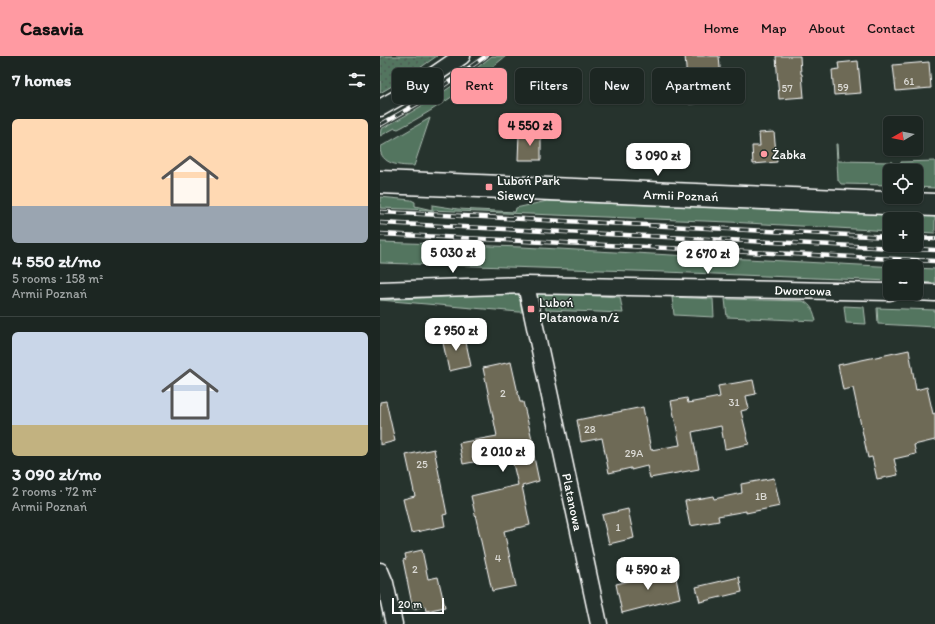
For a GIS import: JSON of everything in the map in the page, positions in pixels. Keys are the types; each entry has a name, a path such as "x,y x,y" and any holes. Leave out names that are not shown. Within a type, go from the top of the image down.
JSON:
{"main road":[{"name":"Armii Poznań","path":"380,182 935,205"}],"street":[{"path":"380,108 415,88 462,56"},
{"name":"Dworcowa","path":"380,290 526,285 883,292"},
{"name":"Platanowa","path":"526,285 599,624"},
{"path":"923,292 935,293"},
{"path":"380,571 385,583 394,624"}],"green space":[{"path":"380,56 437,56 420,68 392,68 392,86 380,93"},
{"path":"492,56 506,56 491,68 476,68"},
{"path":"451,86 451,97 443,103 443,92"},
{"path":"424,104 441,104 402,127 398,129 395,128 380,136 381,129"},
{"path":"430,118 414,166 398,165 383,158 380,147"},
{"path":"836,144 838,161 892,162 892,164 883,164 883,185 841,184 838,180"},
{"path":"935,161 935,188 923,187 923,164 901,164 901,162"},
{"path":"380,197 411,200 415,202 415,206 432,210 432,205 458,209 515,212 516,208 547,201 883,214 883,231 729,222 380,208"},
{"path":"923,216 935,216 935,233 923,232"},
{"path":"380,242 521,247 883,266 883,281 665,272 380,263"},
{"path":"923,268 935,269 935,283 923,282"},
{"path":"519,293 522,312 380,300"},
{"path":"537,293 620,297 623,313 546,310 544,299 538,300"},
{"path":"672,297 713,299 714,317 674,315"},
{"path":"725,299 803,301 812,309 816,321 727,317"},
{"path":"844,306 864,307 866,324 846,323"},
{"path":"877,308 935,310 935,327 878,324"}],"building":[{"path":"685,56 719,56 720,68 686,68"},
{"path":"776,56 800,56 804,97 779,99"},
{"path":"858,61 861,93 834,95 832,70 839,69 838,63"},
{"path":"929,62 931,88 896,91 893,65"},
{"name":"Żabka","path":"774,132 777,162 753,164 752,146 760,146 759,133"},
{"path":"519,134 541,135 541,160 518,160"},
{"path":"464,333 471,366 449,371 442,338"},
{"path":"909,350 916,390 927,387 933,414 935,413 935,440 914,445 916,454 894,459 898,475 877,479 872,457 868,458 853,388 843,390 838,365"},
{"path":"511,362 520,402 523,402 533,443 531,443 539,481 522,486 530,525 504,531 516,586 492,591 471,496 518,485 511,455 463,464 459,443 497,436 483,368"},
{"path":"753,380 756,394 746,396 749,409 741,411 749,444 725,449 721,426 692,432 699,469 650,478 647,466 609,473 602,438 581,442 577,420 643,407 651,450 680,445 671,401 687,398 688,403 720,397 718,386"},
{"path":"386,401 395,441 380,445 380,402"},
{"path":"434,449 447,514 443,515 445,526 411,533 403,499 415,496 406,455"},
{"path":"774,478 780,506 746,513 746,511 718,516 719,521 690,526 685,501 713,496 714,499 742,493 741,484"},
{"path":"628,509 634,538 609,544 602,515"},
{"path":"422,550 428,579 438,577 445,607 426,611 425,606 413,609 403,560 406,559 405,554"},
{"path":"674,568 680,598 622,613 616,584 660,574 660,572"},
{"path":"739,577 742,592 700,602 696,587"}],"railway":[{"path":"380,125 420,102 486,56"},
{"path":"380,212 883,237"},
{"path":"380,223 935,250"},
{"path":"380,234 935,261"},
{"path":"923,238 935,239"}],"place":[{"name":"Żabka","path":"764,154"},
{"name":"Luboń Park Siewcy","path":"489,187"},
{"name":"Luboń Platanowa n/ż","path":"531,309"}]}
